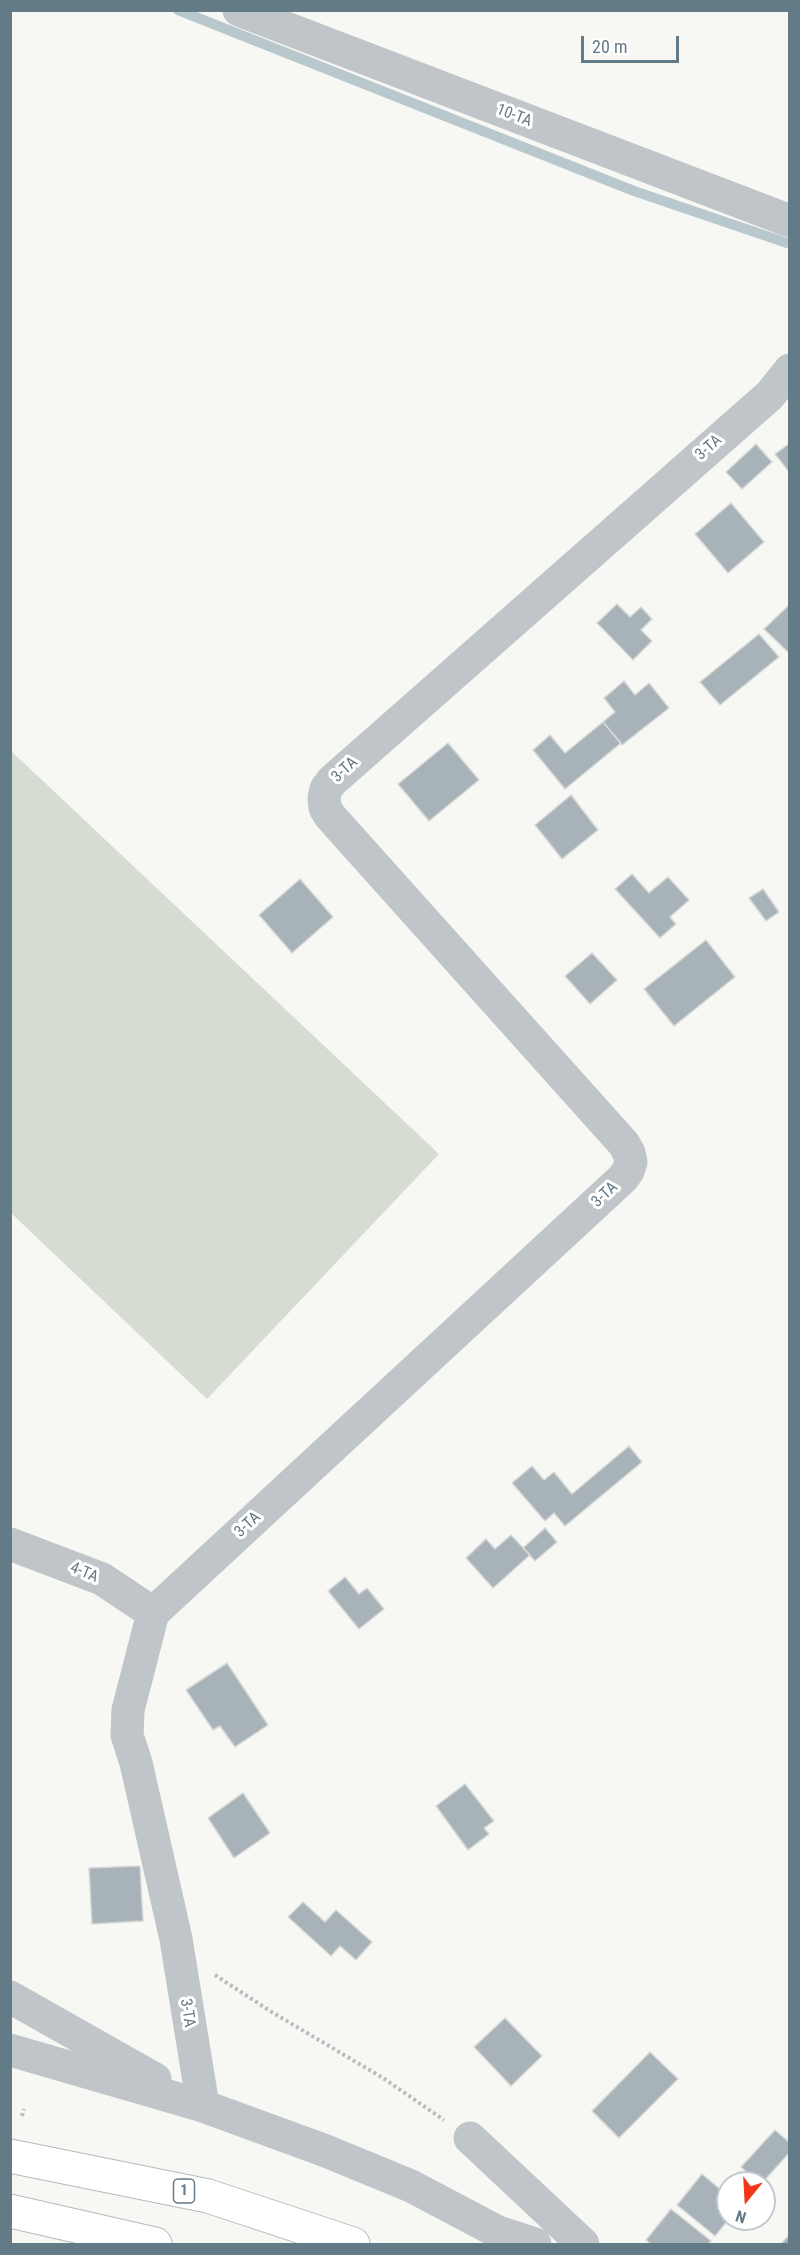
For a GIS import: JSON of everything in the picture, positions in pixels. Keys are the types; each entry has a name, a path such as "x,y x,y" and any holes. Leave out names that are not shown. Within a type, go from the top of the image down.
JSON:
{"main road":[{"name":"1","path":"10,2156 208,2196 353,2244"},
{"path":"10,2211 155,2244"}],"street":[{"name":"10-ТА","path":"239,10 789,221"},
{"name":"3-ТА","path":"203,2106 176,1940 136,1763 127,1735 128,1710 153,1613 605,1195 628,1171 631,1162 624,1144 330,816 325,808 326,789 332,781 770,395 789,370"},
{"name":"4-ТА","path":"10,1544 102,1579 153,1613"},
{"path":"10,1996 203,2106"},
{"path":"10,2050 203,2106 326,2151 411,2186 498,2232 535,2244"},
{"path":"470,2138 583,2244"}],"path":[{"path":"213,1974 270,2011 383,2078 470,2138"},
{"path":"22,2116 24,2109"}],"shaded area":[{"path":"10,750 439,1154 207,1399 11,1213"}],"building":[{"path":"790,443 790,473 775,454"},
{"path":"756,444 772,462 742,489 726,472"},
{"path":"731,503 764,542 728,573 695,534"},
{"path":"617,604 630,617 641,607 652,619 641,630 652,641 633,660 597,623"},
{"path":"790,604 790,654 764,629"},
{"path":"759,634 779,657 720,705 700,682"},
{"path":"624,681 635,695 649,683 669,708 622,745 603,722 615,712 604,698"},
{"path":"603,722 621,743 565,789 533,750 550,735 565,753"},
{"path":"448,743 479,780 429,821 398,784"},
{"path":"571,795 598,830 562,859 535,825"},
{"path":"632,874 649,893 668,877 689,900 670,917 676,924 660,938 615,889"},
{"path":"300,879 333,917 292,953 259,915"},
{"path":"763,889 779,912 766,921 749,898"},
{"path":"706,940 735,977 674,1026 644,989"},
{"path":"592,953 617,980 590,1004 565,976"},
{"path":"629,1446 642,1462 565,1526 554,1513 545,1521 512,1483 532,1466 544,1480 554,1472 572,1494"},
{"path":"545,1528 557,1542 535,1561 523,1548"},
{"path":"511,1535 530,1555 493,1588 466,1558 486,1539 495,1549"},
{"path":"345,1577 359,1594 367,1588 384,1609 359,1629 328,1591"},
{"path":"227,1663 268,1725 235,1747 220,1726 213,1730 186,1690"},
{"path":"465,1784 494,1821 484,1828 489,1834 468,1850 436,1806"},
{"path":"243,1793 270,1833 234,1858 208,1818"},
{"path":"140,1866 143,1921 92,1924 89,1868"},
{"path":"303,1902 325,1922 336,1910 372,1942 356,1960 340,1946 331,1956 288,1917"},
{"path":"505,2018 542,2056 511,2086 474,2047"},
{"path":"650,2052 678,2079 619,2138 592,2111"},
{"path":"775,2130 790,2143 790,2152 773,2171 746,2171 741,2167"},
{"path":"702,2174 716,2186 716,2231 719,2231 715,2236 677,2205"},
{"path":"671,2209 711,2241 708,2244 651,2244 646,2240"},
{"path":"790,2234 790,2244 781,2244"}],"waterway":[{"path":"178,10 634,191 790,244"}]}
